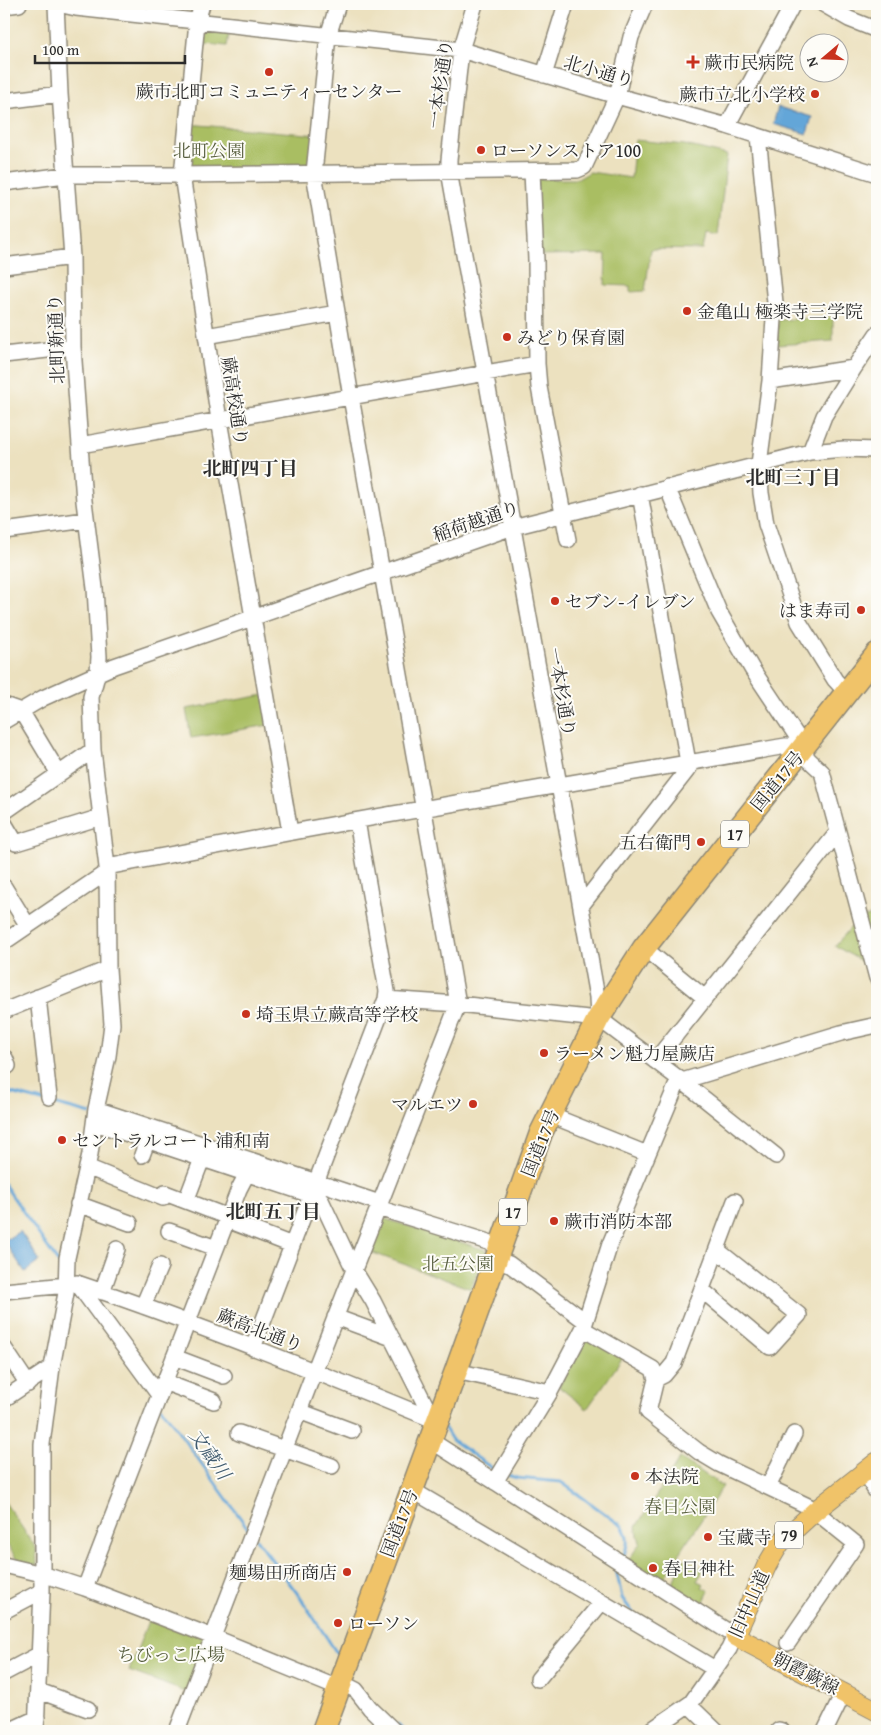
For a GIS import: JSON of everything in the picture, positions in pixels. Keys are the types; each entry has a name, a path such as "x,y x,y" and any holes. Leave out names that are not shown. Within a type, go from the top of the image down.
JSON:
{"highway":[{"name":"国道17号","path":"322,1731 456,1371 541,1133 598,1019 644,948 877,654"}],"main road":[{"name":"旧中山道","path":"735,1636 780,1543 815,1511 871,1467"},
{"name":"朝霞蕨線","path":"735,1636 877,1711"}],"street":[{"path":"4,6 19,4"},
{"name":"北小通り","path":"57,4 76,8 197,22 461,50 727,126 877,174"},
{"name":"北町新通り","path":"40,1727 42,1444 52,1367 70,1280 78,1204 108,1056 112,1024 108,969 107,870 93,750 92,697 100,657 86,520 73,347 72,257 60,94 57,4"},
{"name":"蕨高校通り","path":"202,4 197,22 182,175 219,420 290,832"},
{"path":"177,1731 335,1317 458,1004 351,397 314,173 328,36 338,4"},
{"name":"一本杉通り","path":"475,4 461,50 449,160 450,171 597,997 598,1019"},
{"path":"544,75 566,4"},
{"path":"4,183 65,175 577,170 584,167 617,96 631,37 645,4"},
{"path":"727,126 793,4"},
{"path":"823,4 849,19 877,30"},
{"path":"4,101 60,94"},
{"path":"758,136 775,303 770,381 759,464 761,493 766,524 799,622 835,680 847,693"},
{"path":"532,170 539,387 568,540"},
{"path":"4,266 72,257"},
{"path":"206,336 337,313"},
{"path":"810,452 824,416 877,334"},
{"path":"4,356 73,347"},
{"path":"80,445 537,364"},
{"path":"770,381 854,368"},
{"name":"稲荷越通り","path":"4,721 43,698 98,672 513,527 810,452 844,449 877,450"},
{"path":"667,487 719,612 752,669 804,748 807,758 822,772 877,978"},
{"path":"581,906 689,768 640,494"},
{"path":"4,531 86,520"},
{"path":"4,705 21,711 59,774"},
{"path":"4,942 107,870 290,832 786,746 804,748"},
{"path":"4,812 93,750"},
{"path":"4,823 16,844 101,817"},
{"path":"253,1348 386,999 387,991 357,821"},
{"path":"656,1061 837,833"},
{"path":"4,887 28,926"},
{"path":"644,948 706,998"},
{"path":"4,1011 108,969"},
{"path":"38,997 49,1097"},
{"path":"386,999 458,1004 598,1019 605,1022 656,1061 679,1083 776,1156"},
{"path":"499,1476 550,1392 584,1325 610,1244 679,1083 841,1033 877,1025"},
{"path":"550,1115 648,1154"},
{"path":"96,1116 313,1189 379,1206 498,1252 509,1264 584,1325 653,1369 656,1379 648,1412 699,1452 719,1464 815,1511 856,1544 788,1642"},
{"path":"142,1155 149,1135"},
{"path":"186,1201 204,1153"},
{"path":"87,1166 164,1195 186,1201 292,1245"},
{"path":"85,1588 216,1248 250,1168"},
{"path":"313,1189 320,1198 355,1268 374,1301 435,1424"},
{"path":"656,1379 664,1375 674,1363 735,1201"},
{"path":"78,1204 130,1223"},
{"path":"169,1231 216,1248"},
{"path":"102,1292 117,1249"},
{"path":"702,1290 770,1347 799,1315 717,1250"},
{"path":"144,1306 160,1266"},
{"path":"4,1291 70,1280 159,1395 214,1401"},
{"name":"蕨高北通り","path":"70,1280 188,1322 428,1418 499,1476 620,1562 735,1636"},
{"path":"335,1317 392,1338"},
{"path":"4,1348 28,1384"},
{"path":"174,1357 224,1376"},
{"path":"4,1399 52,1367"},
{"path":"456,1371 550,1392"},
{"path":"299,1412 352,1431"},
{"path":"239,1433 332,1466"},
{"path":"768,1487 794,1434"},
{"path":"871,1467 877,1494"},
{"path":"412,1490 715,1669"},
{"path":"4,1565 42,1574 85,1588 213,1636 328,1684 343,1673 350,1687 356,1690 370,1708 394,1731"},
{"path":"4,1611 42,1591"},
{"path":"538,1678 602,1603"},
{"name":"旧中山道","path":"650,1731 689,1704 729,1649 735,1636"},
{"path":"4,1673 40,1654"},
{"path":"39,1691 88,1709"},
{"path":"825,1731 844,1692"},
{"path":"689,1704 716,1731"},
{"path":"9,1731 40,1727"}],"green space":[{"path":"206,32 229,34 227,46 205,44"},
{"name":"北町公園","path":"187,124 318,135 314,173 182,175"},
{"path":"635,140 685,145 727,155 718,236 706,234 703,250 651,249 645,291 630,292 630,286 605,285 606,254 539,255 536,179 578,179 590,172 631,178"},
{"path":"833,317 833,341 777,345 778,320"},
{"path":"264,695 269,725 191,738 186,709"},
{"path":"877,914 877,970 835,946 858,919"},
{"name":"北五公園","path":"382,1218 486,1250 471,1289 368,1251"},
{"path":"583,1336 624,1356 587,1409 559,1387"},
{"name":"春日公園","path":"680,1458 723,1486 661,1583 628,1561 640,1543 636,1527"},
{"path":"4,1501 36,1548 37,1565 20,1564 4,1540"},
{"path":"684,1559 704,1569 697,1581 704,1584 702,1587 709,1591 702,1605 671,1586"},
{"name":"ちびっこ広場","path":"151,1613 213,1637 191,1694 129,1671"}],"water":[{"path":"778,107 812,117 807,134 773,124"},
{"path":"20,1231 40,1261 25,1272 4,1241"}],"waterway":[{"path":"4,1091 91,1114"},
{"name":"文蔵川","path":"4,1184 62,1268"},
{"name":"文蔵川","path":"161,1407 249,1530"},
{"path":"444,1427 452,1440 496,1471"},
{"path":"504,1474 517,1478 561,1482 622,1526 627,1542 622,1559"},
{"name":"文蔵川","path":"256,1539 300,1597 340,1658"},
{"path":"618,1566 616,1569 622,1598 633,1613"},
{"name":"文蔵川","path":"398,1725 404,1731"}],"place":[{"name":"蕨市民病院","path":"693,62"},
{"name":"蕨市北町コミュニティーセンター","path":"269,72"},
{"name":"蕨市立北小学校","path":"815,94"},
{"name":"ローソンストア100","path":"481,150"},
{"name":"金亀山 極楽寺三学院","path":"687,311"},
{"name":"みどり保育園","path":"507,337"},
{"name":"セブン-イレブン","path":"555,601"},
{"name":"はま寿司","path":"861,610"},
{"name":"五右衛門","path":"701,842"},
{"name":"埼玉県立蕨高等学校","path":"246,1014"},
{"name":"ラーメン魁力屋蕨店","path":"544,1053"},
{"name":"マルエツ","path":"473,1104"},
{"name":"セントラルコート浦和南","path":"62,1140"},
{"name":"蕨市消防本部","path":"554,1221"},
{"name":"本法院","path":"635,1476"},
{"name":"宝蔵寺","path":"708,1537"},
{"name":"春日神社","path":"653,1568"},
{"name":"麺場田所商店","path":"347,1572"},
{"name":"ローソン","path":"338,1623"}],"district":[{"name":"北町四丁目","path":"250,468"},
{"name":"北町三丁目","path":"793,477"},
{"name":"北町五丁目","path":"273,1211"}]}
